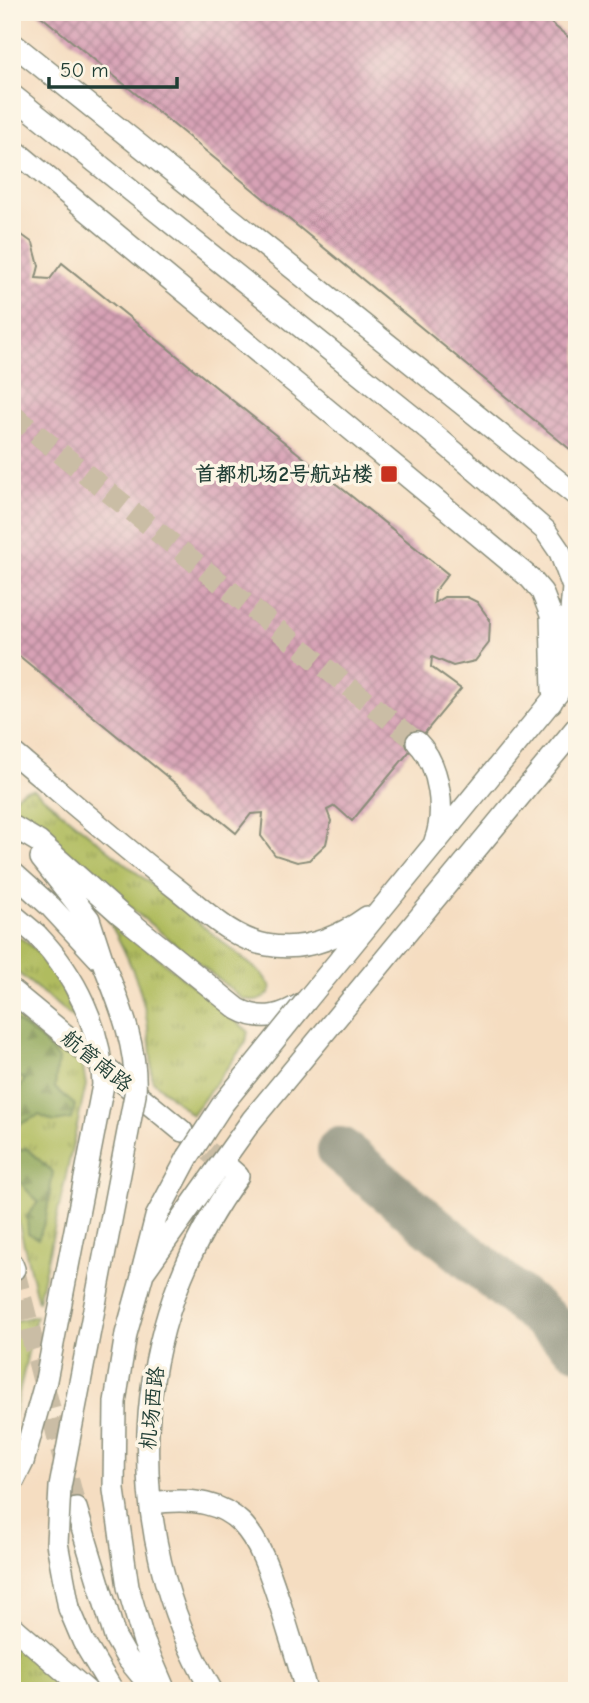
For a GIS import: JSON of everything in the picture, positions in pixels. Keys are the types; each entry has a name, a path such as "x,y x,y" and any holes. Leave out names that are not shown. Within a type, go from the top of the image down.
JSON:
{"street":[{"path":"12,34 577,486"},
{"path":"12,43 577,496"},
{"path":"12,93 453,448 577,553"},
{"path":"12,93 423,425 545,530 568,568 573,596 566,672 551,703"},
{"path":"12,148 534,582 546,600 551,615 554,680 551,703"},
{"path":"165,1691 145,1642 128,1587 114,1490 115,1402 126,1334 156,1217 188,1157 222,1105 430,853 577,667"},
{"path":"139,1281 239,1137 577,727"},
{"path":"417,742 430,761 440,803 441,821 430,853"},
{"path":"12,752 218,921 257,943 291,947 328,940 370,915 401,888"},
{"path":"12,771 29,772 47,781"},
{"path":"13,826 42,844 119,914 238,1009 257,1016 274,1016 306,1001"},
{"path":"13,826 89,919 129,1037 135,1066 135,1096 60,1487 57,1542 69,1608 78,1633 113,1691"},
{"path":"12,872 51,907 103,962"},
{"path":"12,915 37,935 62,964 78,990 98,1045 103,1085 46,1380 25,1455 12,1483"},
{"name":"航管南路","path":"12,991 182,1131"},
{"name":"机场西路","path":"212,1691 193,1657 178,1620 162,1563 151,1503 146,1427 158,1353 169,1307 198,1236 233,1172"},
{"path":"151,1503 182,1501 217,1506 250,1529 271,1578 306,1688"},
{"path":"76,1508 114,1637 154,1691"},
{"path":"12,1626 87,1691"}],"green space":[{"path":"33,789 262,974 271,987 269,994 257,1001 243,999 106,888 14,808 12,799 24,790"},
{"path":"105,914 248,1031 246,1042 192,1115 152,1080 149,1033 141,994 127,956"},
{"path":"12,933 35,949 53,970 77,1021 12,968"},
{"path":"12,1011 83,1067 86,1085 38,1302 12,1196"},
{"path":"12,1018 42,1040 58,1059 55,1088 75,1105 71,1119 54,1122 39,1115 12,1128 12,1102 25,1079 12,1075"},
{"path":"26,1148 53,1172 46,1218 38,1239 28,1233 27,1216 38,1202 19,1180 12,1162 12,1153"},
{"path":"36,1316 12,1425 12,1317 14,1321"},
{"path":"12,1639 75,1691 12,1691"}],"building":[{"path":"36,12 537,12 577,44 577,455"},
{"path":"12,228 33,243 39,266 36,278 50,279 62,263 448,574 435,591 434,603 444,597 467,597 477,602 490,620 489,643 475,661 453,666 432,657 431,667 461,689 352,821 335,806 327,810 331,821 326,844 309,860 297,862 275,855 261,836 263,813 251,814 236,833 12,650"}],"taxiway":[{"path":"340,1150 577,1346"}],"tunnel":[{"path":"12,414 417,742"},
{"path":"184,1132 229,1168"},
{"path":"14,1269 76,1508"}],"place":[{"name":"首都机场2号航站楼","path":"389,474"}]}
